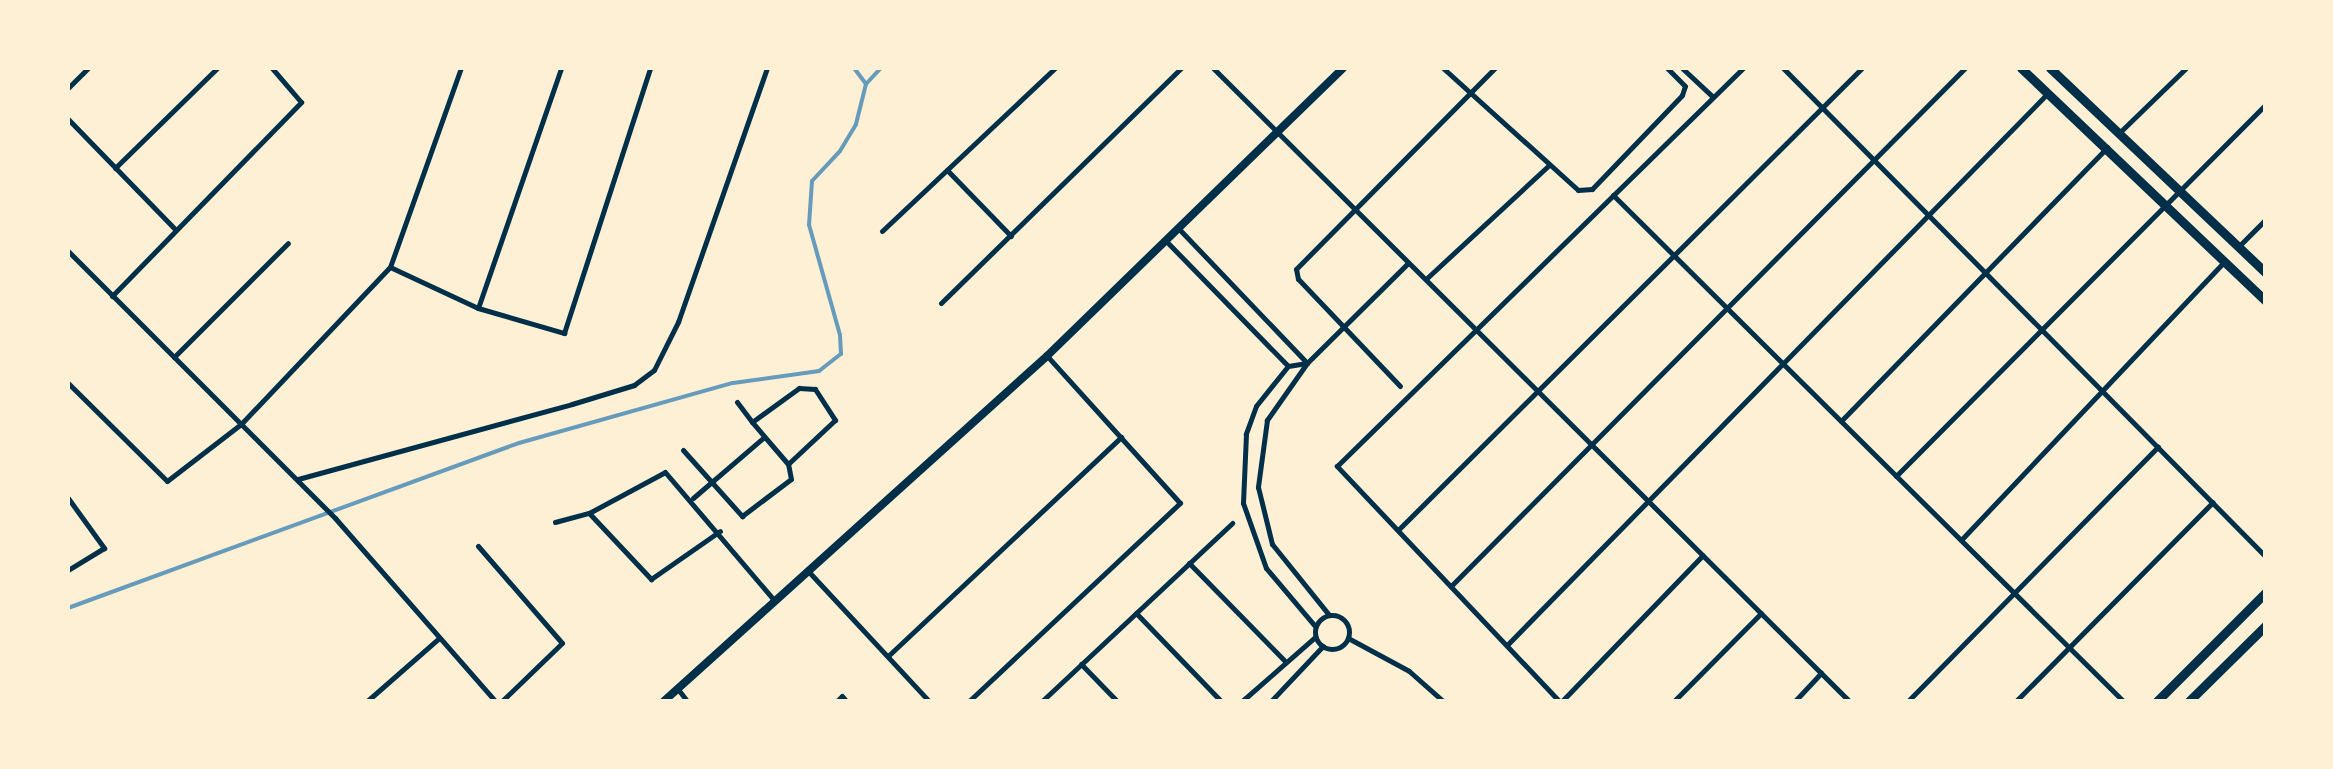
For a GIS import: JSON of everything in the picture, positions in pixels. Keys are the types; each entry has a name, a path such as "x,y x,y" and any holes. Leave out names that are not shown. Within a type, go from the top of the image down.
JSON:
{"main road":[{"path":"663,702 1048,356 1343,68"},
{"path":"2022,68 2266,301"},
{"path":"2050,68 2266,273"},
{"path":"2156,702 2266,592"},
{"path":"2188,702 2266,625"}],"street":[{"path":"68,88 88,68"},
{"path":"115,168 216,68"},
{"path":"112,296 302,96 272,68"},
{"path":"68,383 168,481 241,424 390,267 461,68"},
{"path":"478,308 560,68"},
{"path":"390,267 478,308 564,333 650,68"},
{"path":"298,479 572,404 634,385 654,370 678,322 767,68"},
{"path":"882,231 1055,68"},
{"path":"941,303 1181,68"},
{"path":"1213,68 1850,702"},
{"path":"1443,68 1574,187 1592,189 1686,90 1667,68"},
{"path":"1400,386 1295,273 1495,68"},
{"path":"1682,68 1712,96"},
{"path":"1703,555 1560,702 1338,471 1339,461 1742,68"},
{"path":"1782,68 2266,557"},
{"path":"1398,530 1862,68"},
{"path":"1451,586 1965,68"},
{"path":"2119,133 2186,68"},
{"path":"1506,645 2048,92"},
{"path":"1896,476 2266,104"},
{"path":"68,119 175,229"},
{"path":"1841,421 2107,146"},
{"path":"1426,280 1549,164"},
{"path":"946,170 1011,236"},
{"path":"1613,194 2124,702"},
{"path":"2238,247 2266,220"},
{"path":"1180,230 1307,363"},
{"path":"1167,242 1288,366"},
{"path":"174,358 288,244"},
{"path":"68,252 298,479 498,702 562,643 478,546"},
{"path":"1961,540 2225,261"},
{"path":"1408,262 1307,363 1267,420 1258,487 1272,544 1290,575 1329,615 1343,619 1348,638 1409,671 1444,702"},
{"path":"968,702 1178,508 1174,494 1048,356"},
{"path":"1307,363 1288,366 1256,406 1246,434 1244,503 1266,568 1315,626 1315,637 1323,646 1335,648 1348,638"},
{"path":"752,422 799,388 815,389 824,399 835,421 788,464"},
{"path":"682,450 742,516 791,479 788,464 736,402"},
{"path":"692,498 763,438"},
{"path":"888,656 1121,438"},
{"path":"1907,702 2158,447"},
{"path":"555,522 590,513 665,472 692,498 774,600"},
{"path":"68,498 104,548 68,570"},
{"path":"2016,702 2213,502"},
{"path":"590,513 651,579 720,531"},
{"path":"1041,702 1232,523"},
{"path":"1188,564 1284,660"},
{"path":"808,570 930,702"},
{"path":"1136,612 1222,702"},
{"path":"1673,702 1761,613"},
{"path":"1315,626 1329,615"},
{"path":"366,702 440,637"},
{"path":"1241,702 1284,660 1315,637"},
{"path":"1275,700 1323,646"},
{"path":"1081,664 1118,702"},
{"path":"1794,702 1822,673"},
{"path":"677,688 688,702"},
{"path":"836,702 844,699"}],"waterway":[{"path":"854,68 866,84"},
{"path":"68,608 519,443 733,383 819,371 841,354 840,335 809,225 812,181 840,151 856,124 866,84 881,68"}]}
